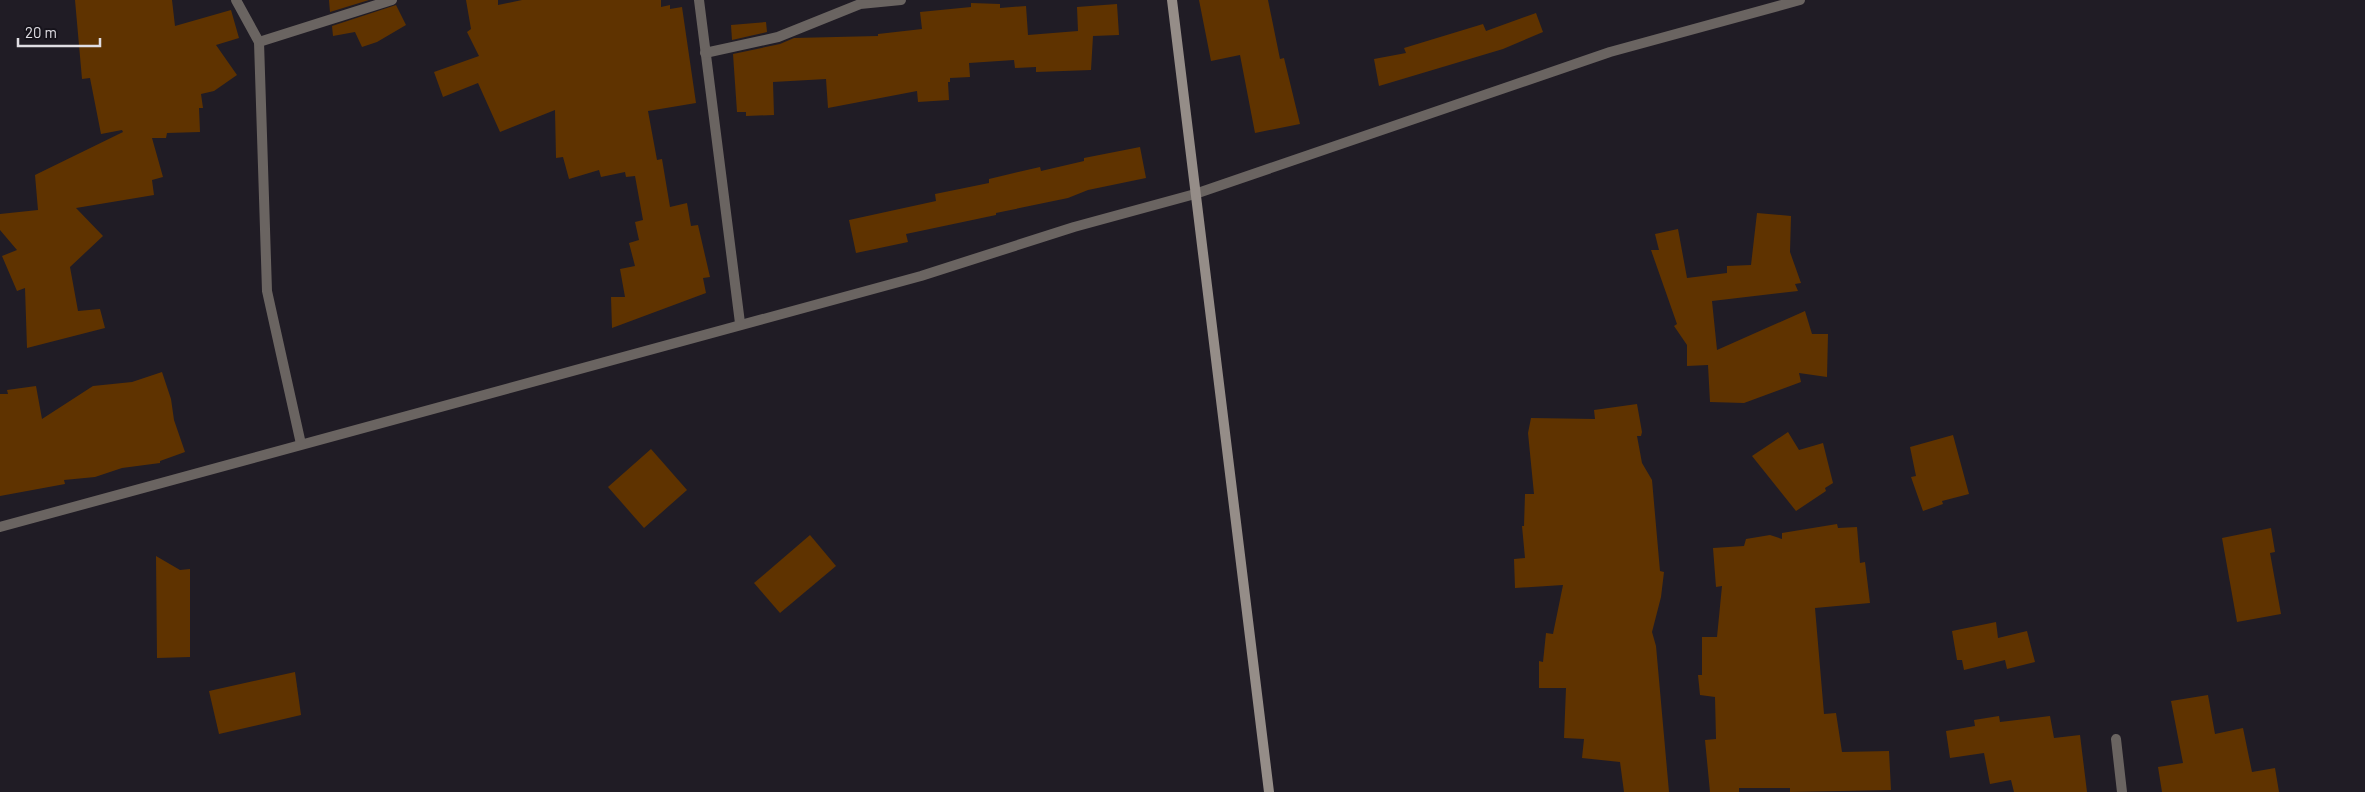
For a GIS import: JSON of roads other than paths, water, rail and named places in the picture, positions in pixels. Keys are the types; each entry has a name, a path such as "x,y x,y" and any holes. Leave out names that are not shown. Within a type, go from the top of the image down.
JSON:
{"street":[{"path":"236,0 259,42 267,291 301,444"},
{"path":"259,42 392,0"},
{"path":"699,0 704,53 740,323"},
{"path":"704,53 778,37 860,4 901,0"},
{"path":"1172,0 1269,792"},
{"path":"0,527 740,323 921,276 1074,227 1195,194 1610,52 1800,0"},
{"path":"2116,739 2122,792"}]}
